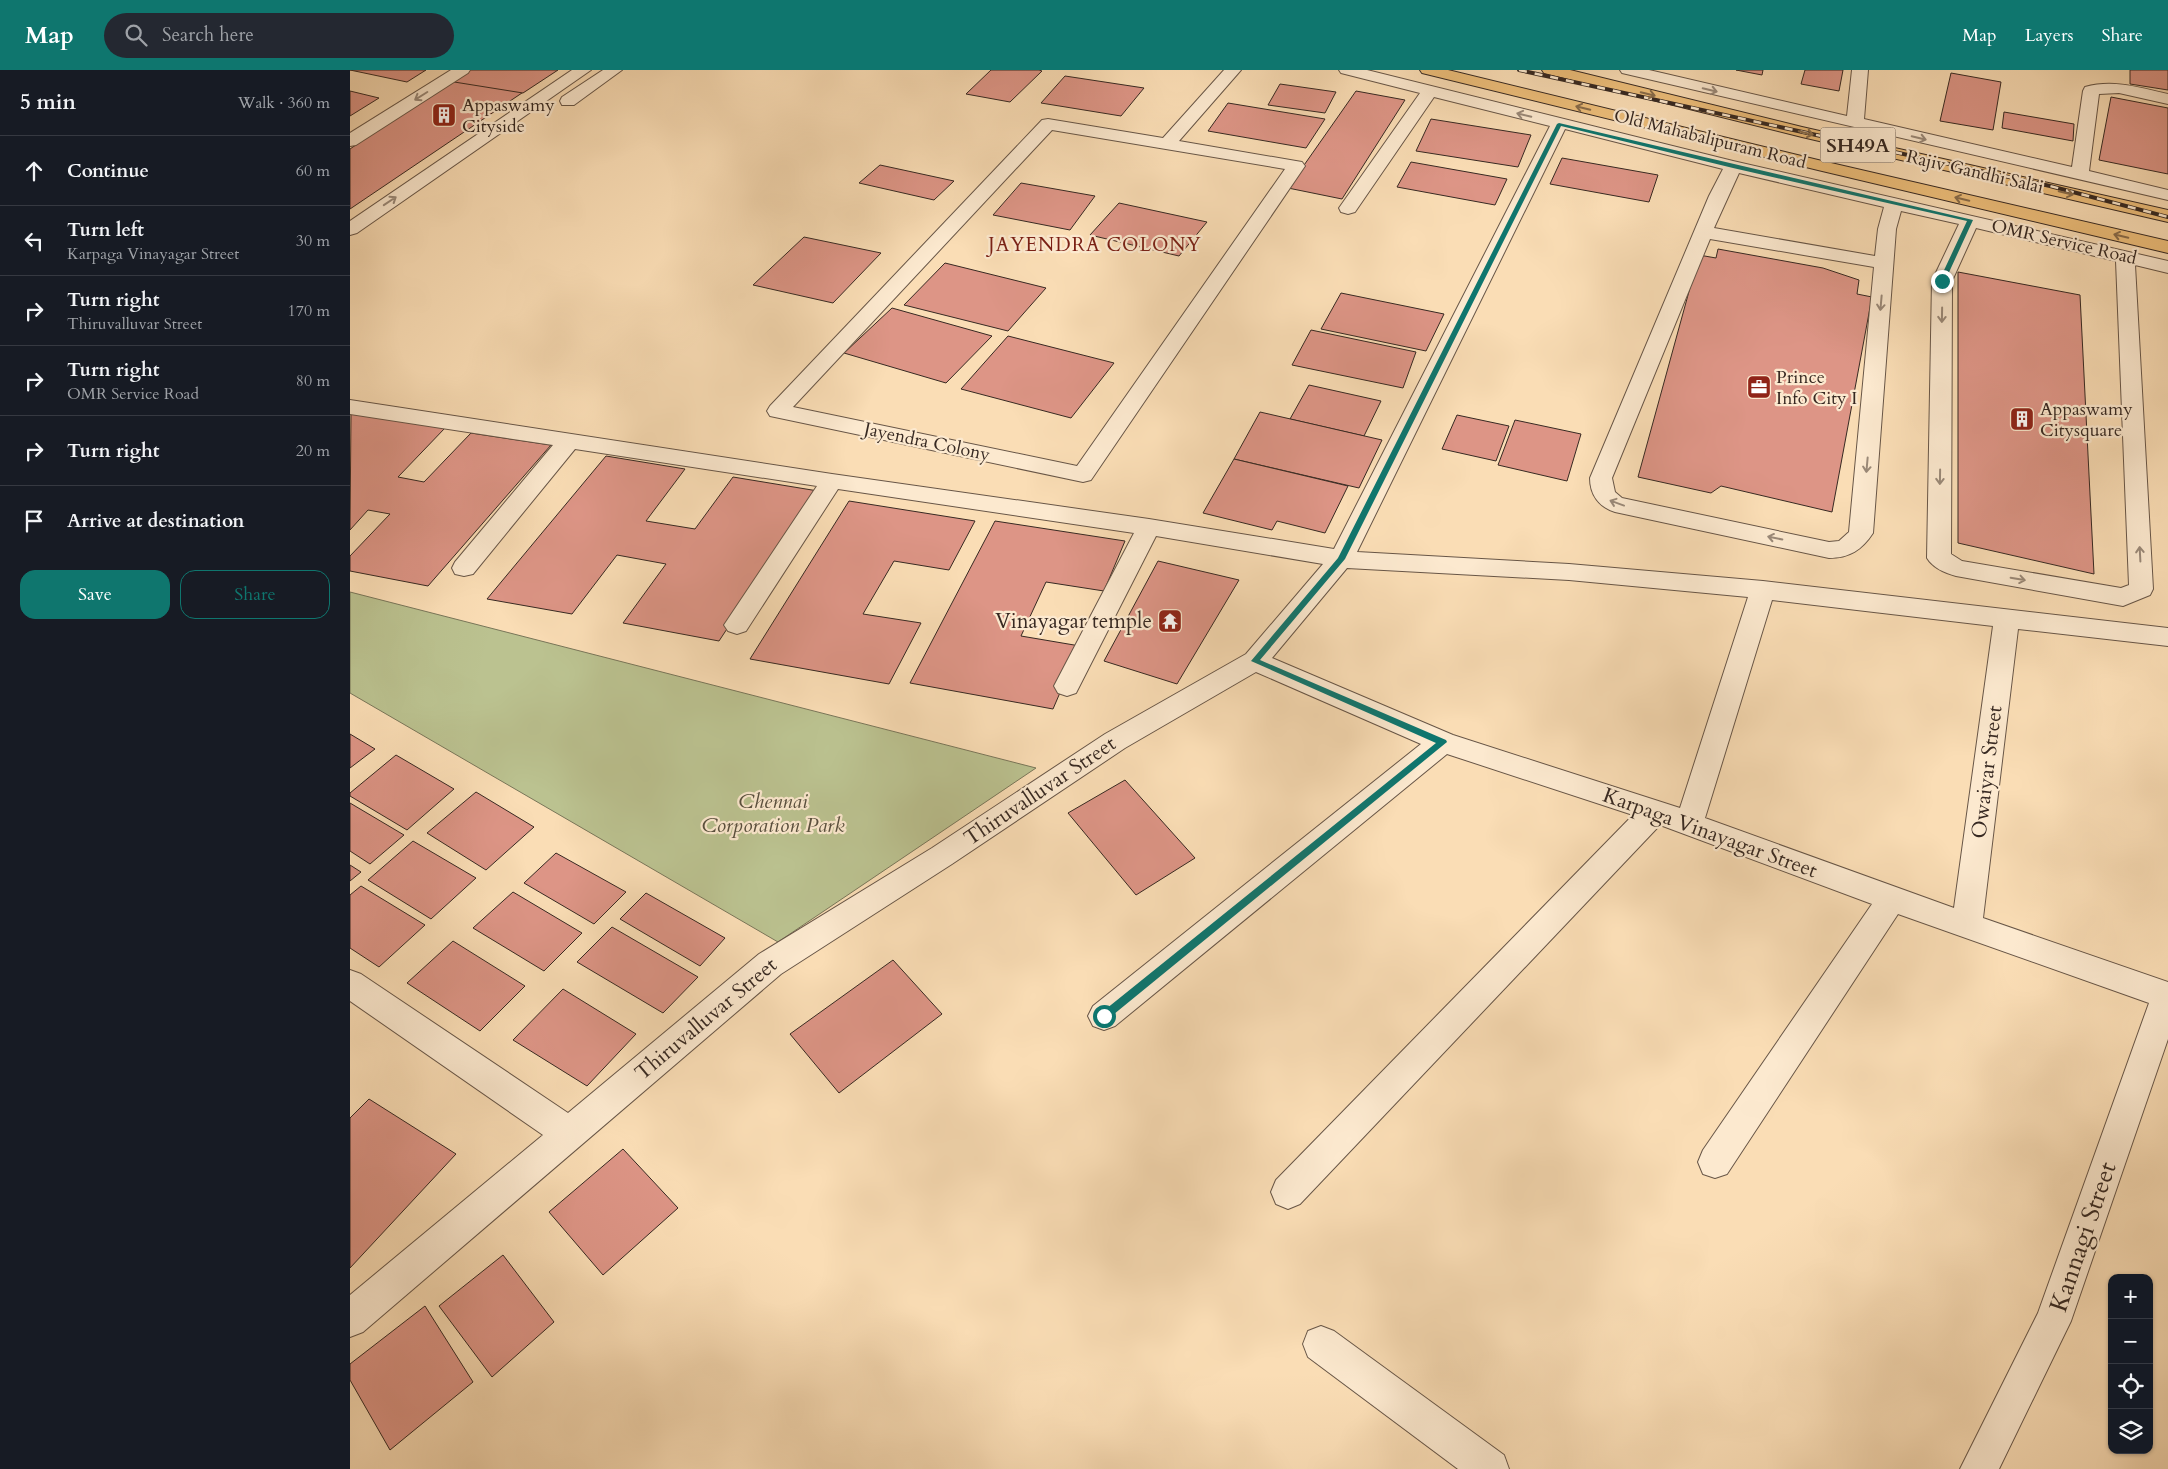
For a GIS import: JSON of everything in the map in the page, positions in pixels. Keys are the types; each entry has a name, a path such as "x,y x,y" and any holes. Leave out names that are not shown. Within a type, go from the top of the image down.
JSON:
{"main road":[{"name":"Old Mahabalipuram Road","path":"1428,70 2168,248"},
{"name":"Rajiv Gandhi Salai","path":"1550,70 1802,132 2168,216"}],"street":[{"path":"350,123 434,70"},
{"path":"350,141 462,70"},
{"path":"350,229 583,70"},
{"path":"552,112 614,70"},
{"path":"1166,145 1233,70"},
{"name":"OMR Service Road","path":"1347,70 1733,166 2168,267"},
{"path":"1628,70 2168,195"},
{"path":"1855,124 1860,70"},
{"path":"2080,174 2091,91 2115,88 2168,99"},
{"path":"1348,208 1430,91"},
{"name":"Jayendra Colony","path":"1048,124 1166,145 1296,166 1083,475 778,411 1048,124"},
{"name":"Thiruvalluvar Street","path":"350,1319 770,964 942,856 1115,741 1255,661 1341,559 1559,124"},
{"path":"1733,166 1703,232 1601,478 1601,489 1605,498 1615,504 1829,550 1842,550 1854,543 1861,533 1884,263 1888,229 1894,203"},
{"path":"1970,220 1942,281 1940,558 1956,568 2122,597 2141,589 2125,258"},
{"path":"1703,232 1884,263"},
{"path":"350,407 832,481 1149,526 1341,559 1569,572 1763,590 2168,637"},
{"path":"464,568 569,441"},
{"path":"736,625 832,481"},
{"path":"1066,686 1149,526"},
{"path":"1689,823 1763,590"},
{"name":"Owaiyar Street","path":"1967,926 2007,618"},
{"name":"Karpaga Vinayagar Street","path":"1255,661 1443,742 1655,811 1892,899 2167,996"},
{"path":"1104,1016 1443,742"},
{"path":"1288,1192 1655,811"},
{"path":"1715,1162 1892,899"},
{"path":"350,984 569,1133"},
{"name":"Kannagi Street","path":"1979,1469 2053,1321 2167,996"},
{"path":"1321,1344 1490,1469"}],"green space":[{"name":"Chennai Corporation Park","path":"350,592 1036,768 778,942 350,693"}],"building":[{"path":"350,70 426,70 407,82"},
{"name":"Appaswamy Cityside","path":"466,70 556,70 350,209 350,149"},
{"path":"466,70 558,70 523,93 448,81"},
{"path":"991,70 1042,71 1010,102 966,94"},
{"path":"1736,70 1763,70 1762,75"},
{"path":"1805,70 1843,70 1839,91 1801,84"},
{"path":"2130,70 2168,70 2168,90 2130,84"},
{"path":"1951,73 2001,82 1993,130 1940,121"},
{"path":"1065,76 1144,88 1121,116 1041,103"},
{"path":"1280,84 1336,92 1325,113 1268,105"},
{"path":"350,91 379,98 350,116"},
{"path":"1356,91 1405,100 1342,199 1288,188"},
{"path":"2111,97 2168,108 2168,174 2099,160"},
{"path":"1228,103 1325,119 1306,148 1208,131"},
{"path":"2004,112 2074,124 2073,141 2002,128"},
{"path":"1431,119 1531,135 1518,167 1416,151"},
{"path":"1562,158 1658,175 1649,202 1550,184"},
{"path":"1411,162 1507,179 1495,205 1397,187"},
{"path":"880,165 954,181 934,200 859,183"},
{"path":"1021,183 1095,196 1070,230 993,215"},
{"path":"1119,203 1207,222 1179,256 1090,235"},
{"path":"804,237 881,253 833,303 753,285"},
{"name":"Prince Info City I","path":"1718,249 1823,268 1859,280 1857,294 1872,297 1832,512 1721,486 1711,493 1638,477 1699,255 1716,258"},
{"path":"945,263 1046,288 1008,331 904,305"},
{"name":"Appaswamy Citysquare","path":"1958,272 2080,295 2094,574 1958,543"},
{"path":"1341,293 1444,314 1426,351 1321,329"},
{"path":"892,308 992,336 946,383 844,353"},
{"path":"1311,330 1416,352 1403,388 1292,365"},
{"path":"1008,336 1114,363 1071,418 961,389"},
{"path":"1309,385 1381,401 1364,436 1290,419"},
{"path":"1260,412 1382,440 1359,488 1234,459"},
{"path":"351,413 445,428 398,477 424,482 471,433 551,445 428,586 350,571 350,556 390,514 368,510 350,530"},
{"path":"1457,415 1509,426 1496,461 1442,449"},
{"path":"1515,420 1581,434 1567,481 1498,465"},
{"path":"606,456 685,469 646,521 695,529 733,477 818,491 719,641 623,623 666,564 617,555 572,614 487,599"},
{"path":"1234,459 1348,486 1325,533 1277,521 1272,530 1203,513"},
{"path":"849,501 975,521 949,570 894,561 863,614 921,623 889,684 750,659"},
{"path":"995,521 1125,541 1104,591 1046,582 1021,636 1080,646 1053,709 910,683"},
{"name":"Vinayagar temple","path":"1158,561 1239,580 1177,684 1104,661"},
{"path":"350,734 375,749 350,768"},
{"path":"396,755 454,789 407,830 350,796 350,793"},
{"path":"1125,780 1195,858 1136,895 1068,813"},
{"path":"476,792 534,827 486,870 427,833"},
{"path":"350,803 404,835 370,864 350,851"},
{"path":"413,841 476,878 431,919 368,880"},
{"path":"556,853 626,892 594,924 524,883"},
{"path":"350,865 361,872 350,881"},
{"path":"361,886 425,925 379,967 350,948 350,895"},
{"path":"513,892 582,933 544,971 473,928"},
{"path":"646,893 725,938 700,966 620,919"},
{"path":"612,927 698,977 663,1013 577,962"},
{"path":"453,941 525,986 480,1031 407,983"},
{"path":"893,960 942,1014 839,1093 790,1034"},
{"path":"563,989 636,1034 587,1086 513,1040"},
{"path":"369,1099 456,1154 350,1268 350,1118"},
{"path":"623,1149 678,1208 603,1275 549,1212"},
{"path":"503,1255 554,1322 492,1377 439,1306"},
{"path":"425,1306 473,1382 390,1450 350,1380 350,1364"}],"railway":[{"path":"1519,70 2050,186 2168,217"}],"place":[{"name":"Appaswamy Cityside","path":"444,115"},
{"name":"Prince Info City I","path":"1759,387"},
{"name":"Appaswamy Citysquare","path":"2022,419"},
{"name":"Vinayagar temple","path":"1170,621"}],"district":[{"name":"JAYENDRA COLONY","path":"1095,245"}],"route":[{"path":"1104,1016 1443,742 1255,661 1341,559 1559,124 1970,220 1942,281"}]}
